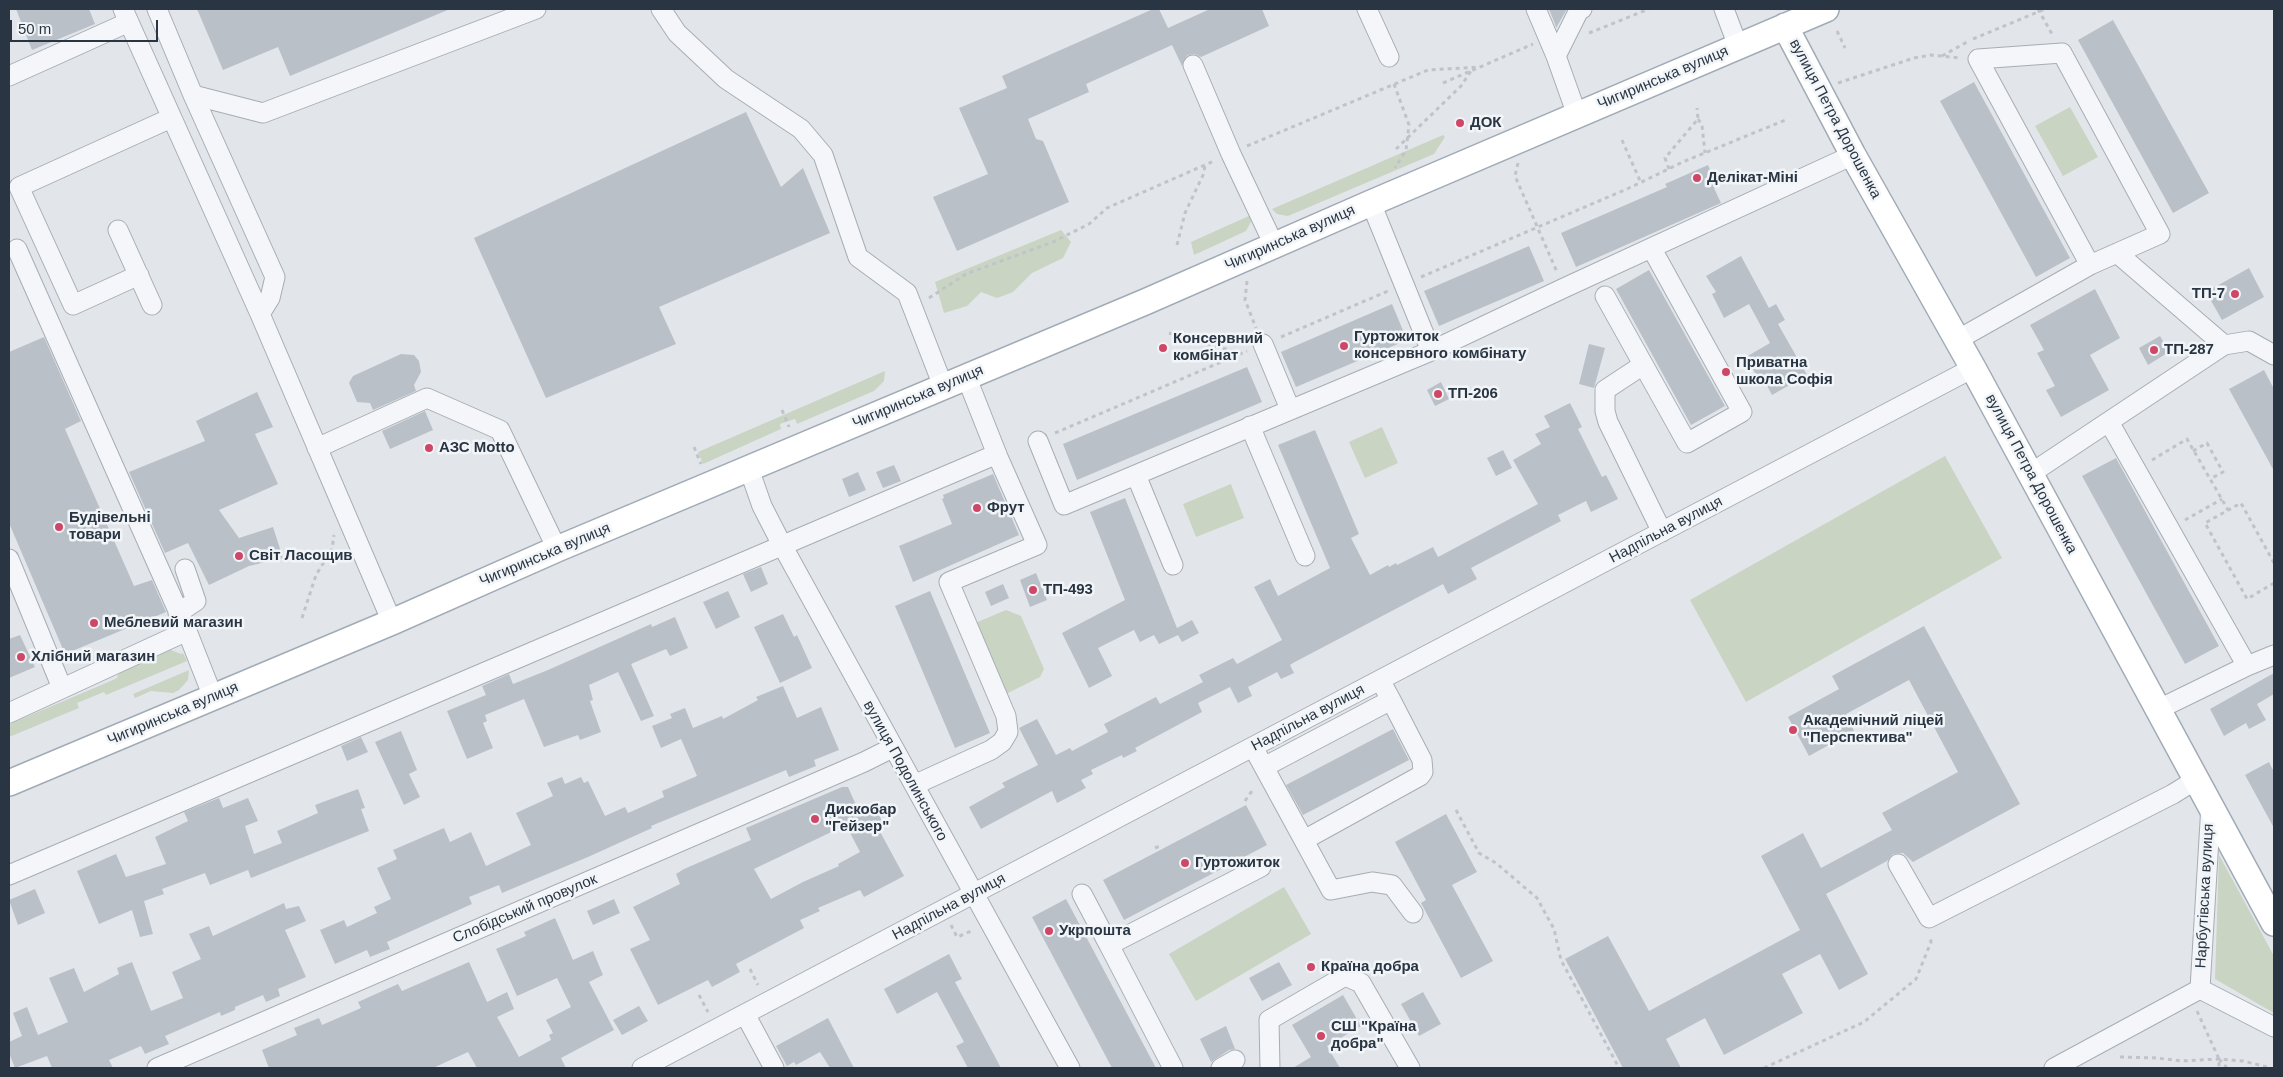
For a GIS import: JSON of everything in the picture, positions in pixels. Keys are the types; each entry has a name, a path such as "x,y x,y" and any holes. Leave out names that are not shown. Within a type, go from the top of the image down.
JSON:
{"main road":[{"name":"Чигиринська вулиця","path":"9,783 392,622 557,549 1144,302 1371,202 1826,9"},
{"name":"вулиця Петра Дорошенка","path":"1784,26 1853,155 1974,368 2274,923"}],"street":[{"path":"157,9 193,95 275,277 270,298 260,314"},
{"path":"193,95 263,113 536,9"},
{"path":"661,9 677,33 726,79 801,129 823,155 858,256 907,293 943,386"},
{"path":"1367,9 1389,57"},
{"path":"1536,9 1556,56 1577,115"},
{"path":"1556,56 1580,9"},
{"path":"1724,9 1738,46"},
{"path":"9,76 126,16 170,118 260,314 392,622"},
{"path":"1957,340 2090,265 2160,234 2062,53 1978,59 2090,265"},
{"path":"1193,65 1231,154 1274,244"},
{"path":"139,275 73,305 19,187 170,118"},
{"path":"1038,440 1064,505 1431,351 1853,155"},
{"path":"1371,202 1431,351"},
{"path":"118,230 152,305"},
{"path":"17,249 187,631 213,697"},
{"path":"1605,296 1686,443 1742,412 1652,249"},
{"path":"2117,253 2224,344"},
{"path":"2030,474 2224,344 2249,341 2274,356"},
{"path":"1262,344 1290,409"},
{"path":"1643,365 1605,390 1604,411 1662,532"},
{"name":"Надпільна вулиця","path":"642,1068 1974,368"},
{"path":"914,786 991,750 1002,742 1008,732 1006,716 949,582 1037,545 997,454 966,376"},
{"path":"317,448 427,398 500,430 557,549"},
{"path":"2110,422 2247,666"},
{"path":"1250,426 1305,556"},
{"path":"9,875 997,454"},
{"name":"вулиця Подолинського","path":"749,469 762,506 782,545 892,748 1070,1068"},
{"path":"1136,474 1173,565"},
{"path":"9,559 62,688"},
{"path":"178,613 196,601 185,569"},
{"path":"9,713 187,631"},
{"path":"2159,709 2247,666 2274,655"},
{"path":"1304,840 1420,776 1423,772 1422,760 1380,680"},
{"path":"1264,767 1391,700"},
{"path":"1253,747 1331,890 1372,882 1392,885 1413,913"},
{"name":"Слобідський провулок","path":"157,1068 864,762 892,748"},
{"path":"1898,864 1929,918 2148,807 2197,779"},
{"name":"Нарбутівська вулиця","path":"2211,804 2195,991 2274,1027"},
{"path":"1109,946 1261,867"},
{"path":"1082,894 1173,1068"},
{"path":"1270,1068 1269,1020 1345,976 1361,983 1410,1068"},
{"path":"2054,1068 2195,991"},
{"path":"745,1014 774,1068"}],"path":[{"path":"1942,56 1969,41 2038,10 2045,9"},
{"path":"2038,10 2062,53"},
{"path":"1837,31 1845,48"},
{"path":"1835,84 1902,60 1923,56 1978,59"},
{"path":"912,306 942,291 966,274 1053,242 1089,224 1107,208 1394,84 1428,70 1480,67"},
{"path":"1396,149 1461,86 1471,71"},
{"path":"1394,84 1409,125 1405,153 1392,174 1391,181 1396,192"},
{"path":"1697,108 1698,118 1702,125 1705,153"},
{"path":"1669,169 1666,161 1667,156 1698,118"},
{"path":"1622,140 1640,183"},
{"path":"1177,245 1185,213 1204,173 1206,164"},
{"path":"1518,184 1564,288"},
{"path":"1245,300 1262,344"},
{"path":"1169,333 1241,354 1271,365"},
{"path":"782,410 791,430"},
{"path":"2136,469 2187,439 2228,510"},
{"path":"2193,451 2207,443 2223,472 2210,479"},
{"path":"694,447 702,467"},
{"path":"2170,529 2222,499"},
{"path":"2274,563 2241,503 2205,523 2247,599 2274,583"},
{"path":"302,618 316,575 332,548 335,528"},
{"path":"1456,810 1479,853 1496,863 1537,898 1554,929 1561,960 1619,1068"},
{"path":"1155,848 1160,846"},
{"path":"1764,1068 1864,1022 1916,979 1931,942 1929,918"},
{"path":"958,937 980,928"},
{"path":"750,969 760,987"},
{"path":"2195,991 2219,1059 2219,1068"},
{"path":"2120,1058 2156,1058 2181,1061 2219,1059 2243,1061 2271,1068"},
{"path":"2219,1059 2227,1068"}],"green space":[{"path":"2070,107 2098,157 2063,176 2035,126"},
{"path":"1443,135 1445,137 1434,154 1288,216 1277,214 1272,209"},
{"path":"1251,215 1253,218 1246,231 1194,255 1191,242"},
{"path":"1061,230 1071,242 1063,258 1032,273 1013,292 997,298 981,292 967,306 944,313 935,282"},
{"path":"885,371 884,381 874,391 797,424 795,419 780,424 781,429 703,464 698,452"},
{"path":"1382,427 1398,463 1365,478 1349,442"},
{"path":"1945,456 2002,558 1746,702 1690,600"},
{"path":"1231,484 1244,518 1196,537 1183,504"},
{"path":"1006,610 1021,616 1044,669 1040,677 1004,695 973,624"},
{"path":"168,649 183,653 187,661 106,695 104,692 77,703 79,708 9,737 9,725 12,723 113,680 117,678 121,667"},
{"path":"189,670 188,680 179,690 173,693 151,691 135,698 133,694"},
{"path":"2219,855 2274,956 2274,1013 2215,979"},
{"path":"1284,887 1311,934 1196,1001 1169,954"}],"building":[{"path":"16,9 89,9 95,24 32,50"},
{"path":"197,9 450,9 290,76 278,47 223,70"},
{"path":"1153,9 1159,9 1168,28 1210,9 1262,9 1269,26 1201,57 1195,54 1188,55 1184,59 1182,66 1172,45 1086,84 1089,92 1028,119 1036,139 1043,141 1069,202 957,251 933,197 988,174 959,108 1007,88 1002,76"},
{"path":"1549,9 1567,9 1556,28 1555,24"},
{"path":"2113,20 2209,193 2173,213 2078,40"},
{"path":"1974,82 2070,258 2036,277 1940,101"},
{"path":"746,112 781,187 803,168 830,233 659,307 676,344 546,398 474,238"},
{"path":"1708,165 1717,186 1714,188 1721,203 1576,267 1561,233 1667,187 1665,184"},
{"path":"1529,246 1544,281 1439,326 1424,291"},
{"path":"1741,256 1769,308 1776,304 1785,320 1778,324 1807,375 1772,395 1763,378 1759,380 1746,357 1770,343 1749,304 1724,318 1712,294 1716,292 1706,276"},
{"name":"ТП-7","path":"2249,268 2264,297 2222,320 2206,292"},
{"path":"1649,270 1725,406 1691,425 1616,289"},
{"path":"2095,289 2120,338 2090,355 2109,390 2061,417 2046,390 2055,386 2037,353 2044,350 2030,325"},
{"name":"Гуртожиток консервного комбінату","path":"1392,304 1407,340 1296,387 1281,352"},
{"name":"ТП-287","path":"2160,336 2169,352 2148,365 2139,348"},
{"name":"Будівельні товари","path":"44,337 81,421 65,429 134,586 152,580 166,612 65,654 9,523 9,352"},
{"path":"1589,344 1605,348 1594,388 1579,384"},
{"path":"401,354 414,355 419,361 421,372 414,385 416,391 373,410 370,403 357,402 349,383 353,376"},
{"path":"1247,367 1262,402 1077,480 1063,444"},
{"path":"2264,370 2274,389 2274,471 2229,389"},
{"name":"ТП-206","path":"1441,382 1449,399 1435,406 1427,390"},
{"path":"257,392 273,427 255,434 278,484 219,510 239,538 273,527 283,558 249,566 209,585 188,543 165,553 129,472 205,441 196,421"},
{"path":"1570,403 1582,427 1578,429 1602,477 1606,475 1618,499 1591,512 1586,501 1558,515 1561,521 1471,568 1477,579 1448,594 1443,584 1293,663 1290,665 1294,673 1281,679 1277,672 1248,687 1252,696 1238,703 1230,687 1198,703 1202,712 1135,748 1137,751 1123,758 1122,755 1091,770 1093,774 1081,780 1086,788 1057,803 1052,791 981,829 969,807 1005,787 1002,783 1038,765 1019,728 1037,719 1056,755 1070,748 1072,751 1108,732 1104,724 1156,697 1160,704 1203,682 1199,675 1233,658 1237,664 1282,640 1254,587 1270,579 1278,596 1330,568 1278,445 1315,430 1359,534 1351,538 1370,575 1388,565 1389,567 1396,563 1397,565 1433,547 1438,557 1538,504 1513,460 1541,444 1535,434 1550,427 1544,416"},
{"path":"425,411 433,430 390,449 382,431"},
{"path":"1503,450 1512,468 1496,476 1487,458"},
{"path":"2116,458 2219,646 2185,664 2082,476"},
{"path":"894,465 901,481 883,488 876,472"},
{"path":"858,472 866,490 849,497 842,479"},
{"path":"993,474 1019,535 913,582 899,546 952,524 942,499 944,498 943,495"},
{"path":"1125,498 1177,628 1192,620 1199,633 1182,642 1178,635 1159,644 1154,635 1140,642 1134,630 1098,648 1112,676 1089,688 1062,633 1125,600 1090,512"},
{"path":"761,567 768,584 751,592 743,574"},
{"name":"ТП-493","path":"1036,573 1047,600 1030,607 1020,580"},
{"path":"1003,584 1009,598 991,606 985,592"},
{"path":"728,591 740,617 716,629 703,602"},
{"path":"930,591 990,733 955,748 895,606"},
{"path":"783,614 794,637 797,635 812,668 780,683 754,627"},
{"path":"675,617 688,648 670,656 666,649 631,664 654,716 641,721 618,672 589,685 593,700 590,701 601,732 580,740 578,735 544,747 524,699 485,715 487,721 483,723 493,748 467,759 447,711 486,695 482,686 509,674 513,684 651,624 652,627"},
{"path":"1924,626 2020,804 1913,862 1903,853 1893,854 1887,861 1826,894 1868,974 1839,990 1820,954 1782,974 1803,1013 1724,1055 1705,1018 1666,1039 1681,1068 1623,1068 1565,959 1608,936 1649,1011 1800,930 1761,856 1803,833 1821,868 1892,830 1882,813 1958,772 1909,680 1846,714 1854,731 1809,756 1788,717 1839,689 1832,676"},
{"name":"Хлібний магазин","path":"20,635 35,667 9,678 9,639"},
{"path":"2274,673 2274,694 2257,704 2266,720 2249,729 2246,723 2224,736 2210,709"},
{"path":"783,686 797,718 821,707 839,750 814,760 816,766 789,777 786,770 651,826 652,828 588,857 502,893 499,885 469,897 472,904 387,942 390,949 370,957 367,950 335,964 320,930 344,920 347,927 377,913 374,907 391,899 377,868 397,859 393,850 444,828 450,842 471,832 486,866 531,845 516,813 553,796 547,783 562,777 565,784 581,777 584,783 588,781 605,816 625,807 628,813 664,797 662,791 697,776 681,739 661,748 652,726 672,718 670,714 685,708 693,728 722,716 723,719 758,700 756,697"},
{"path":"1393,729 1409,760 1303,815 1286,785"},
{"path":"401,731 417,770 409,774 420,797 404,805 375,742"},
{"path":"361,737 368,752 347,761 341,746"},
{"path":"2269,762 2274,772 2274,828 2245,775"},
{"path":"842,787 848,787 860,814 875,807 884,825 878,828 904,876 864,897 860,890 818,908 820,911 800,920 804,928 736,964 740,972 712,987 708,980 658,1005 630,949 650,940 633,907 680,884 676,874 684,869 751,840 746,828","holes":["846,825 860,852 838,864 839,866 771,899 754,869"]},
{"path":"358,789 365,808 361,809 369,831 251,878 248,870 210,885 205,873 162,889 164,894 144,901 153,934 140,937 132,910 99,924 77,871 116,854 126,877 166,864 155,837 188,821 184,812 219,798 223,808 248,798 258,821 245,826 254,854 282,843 277,831 318,813 315,805"},
{"name":"Гуртожиток","path":"1246,805 1267,845 1124,920 1103,880"},
{"path":"1446,814 1477,872 1452,885 1493,961 1461,978 1421,903 1426,900 1395,842"},
{"path":"35,889 45,913 18,925 9,900"},
{"path":"614,899 620,913 593,925 587,911"},
{"path":"1066,899 1156,1068 1112,1068 1032,917"},
{"path":"284,903 286,909 299,906 306,921 285,930 306,977 278,989 280,996 266,1002 263,995 235,1007 235,1010 221,1016 220,1012 165,1036 169,1044 145,1054 141,1046 109,1060 113,1068 52,1068 47,1056 15,1068 9,1053 9,1042 22,1036 13,1013 27,1007 38,1035 68,1022 49,978 74,968 84,992 119,974 117,968 132,962 151,1011 183,998 172,972 201,959 189,934 209,926 213,936"},
{"path":"555,918 573,960 593,951 603,975 589,982 614,1030 561,1058 566,1068 477,1068 468,1052 433,1068 269,1068 262,1050 297,1035 294,1028 319,1018 322,1025 361,1008 358,1002 398,984 402,991 469,962 487,1002 507,992 514,1009 497,1017 519,1057 551,1040 549,1035 553,1033 546,1020 571,1007 557,978 517,996 496,949 526,936 524,932"},
{"path":"949,954 962,979 955,982 1001,1068 968,1068 956,1046 964,1042 937,992 897,1014 884,989"},
{"path":"1279,962 1292,985 1262,1001 1249,978"},
{"path":"1423,992 1441,1024 1419,1036 1401,1004"},
{"name":"СШ \"Країна добра\"","path":"1343,995 1361,1026 1327,1046 1340,1068 1293,1068 1311,1057 1292,1025"},
{"path":"639,1006 648,1021 622,1035 613,1020"},
{"path":"828,1018 854,1068 830,1068 820,1052 796,1065 794,1062 787,1066 776,1046"},
{"path":"1226,1026 1235,1049 1229,1050 1211,1062 1200,1039"}],"place":[{"name":"ДОК","path":"1460,123"},
{"name":"Делікат-Міні","path":"1697,178"},
{"name":"ТП-7","path":"2235,294"},
{"name":"Гуртожиток консервного комбінату","path":"1344,346"},
{"name":"Консервний комбінат","path":"1163,348"},
{"name":"ТП-287","path":"2154,350"},
{"name":"Приватна школа Софія","path":"1726,372"},
{"name":"ТП-206","path":"1438,394"},
{"name":"АЗС Motto","path":"429,448"},
{"name":"Фрут","path":"977,508"},
{"name":"Будівельні товари","path":"59,527"},
{"name":"Світ Ласощив","path":"239,556"},
{"name":"ТП-493","path":"1033,590"},
{"name":"Меблевий магазин","path":"94,623"},
{"name":"Хлібний магазин","path":"21,657"},
{"name":"Академічний ліцей \"Перспектива\"","path":"1793,730"},
{"name":"Дискобар \"Гейзер\"","path":"815,819"},
{"name":"Гуртожиток","path":"1185,863"},
{"name":"Укрпошта","path":"1049,931"},
{"name":"Країна добра","path":"1311,967"},
{"name":"СШ \"Країна добра\"","path":"1321,1036"}]}
